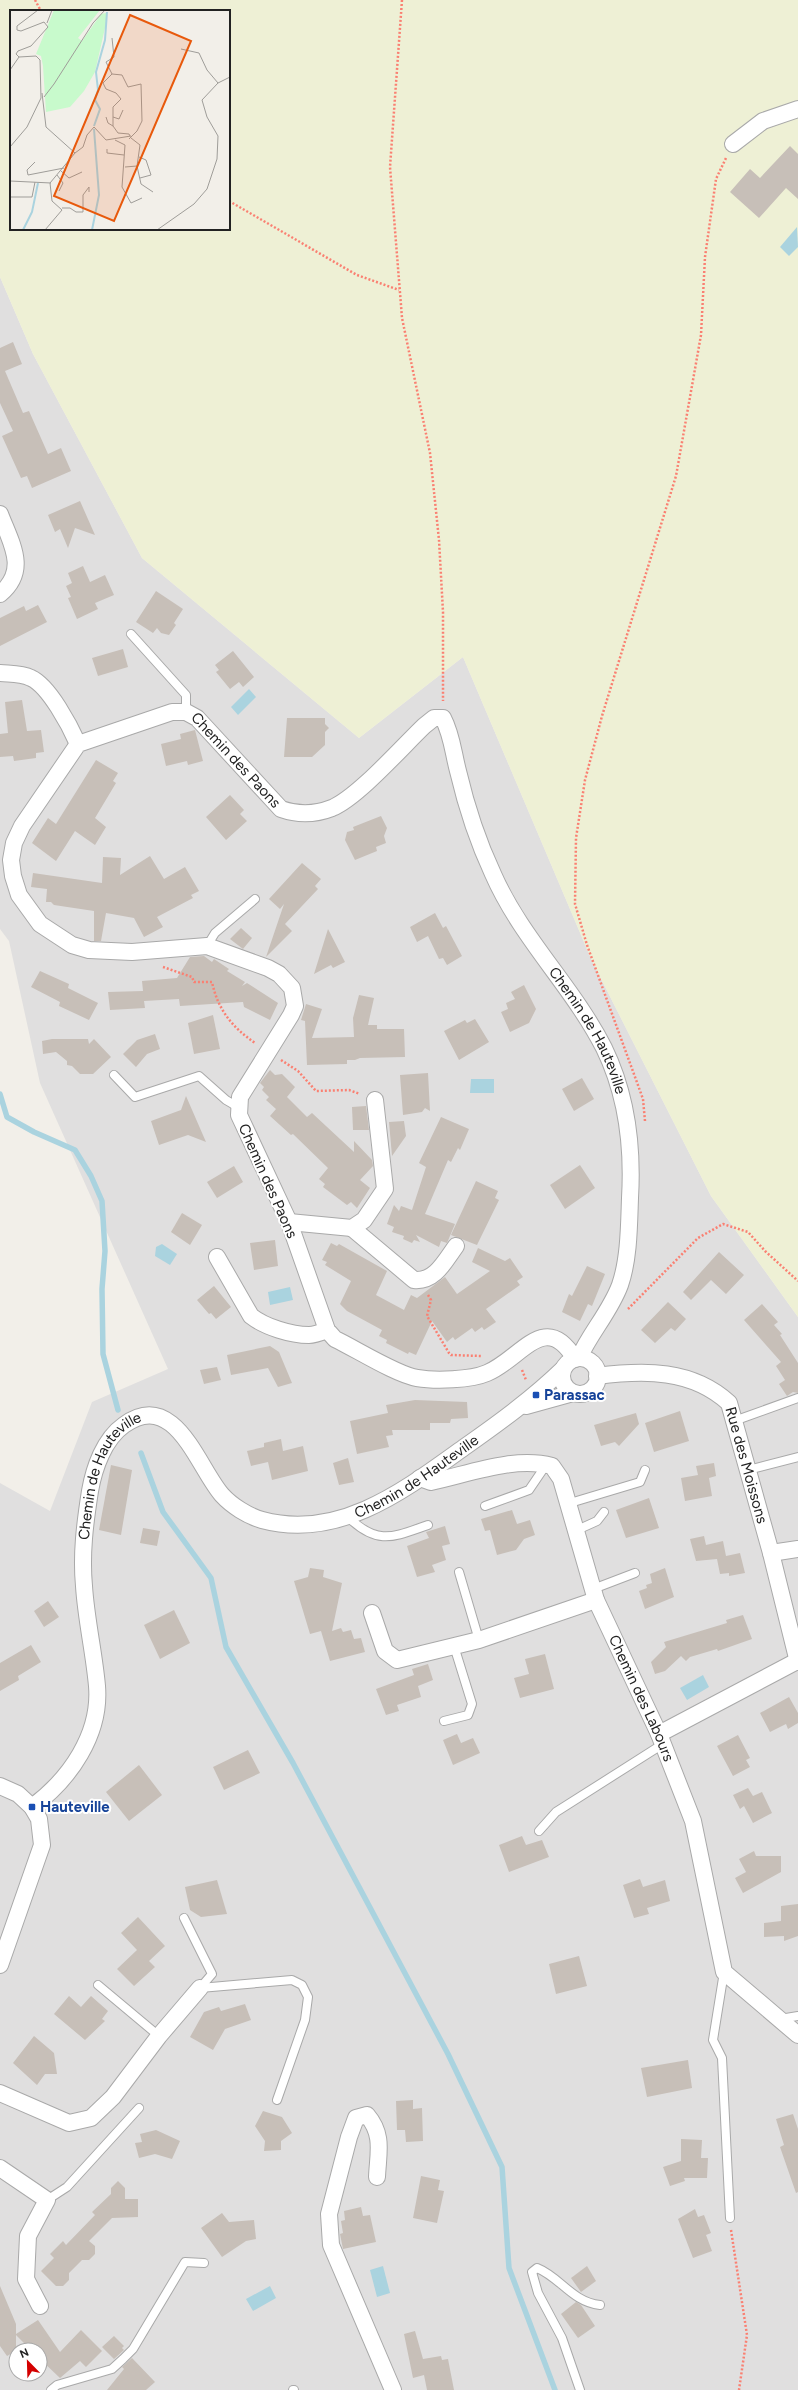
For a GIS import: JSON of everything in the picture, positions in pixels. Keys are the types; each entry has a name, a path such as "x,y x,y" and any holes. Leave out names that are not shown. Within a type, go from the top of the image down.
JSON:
{"street":[{"path":"733,144 763,121 798,109"},
{"path":"0,514 14,550 16,562 15,575 10,586 0,594"},
{"path":"0,673 21,674 32,678 41,685 73,733 78,744"},
{"name":"Chemin des Paons","path":"327,1330 289,1222 242,1126 238,1107 240,1097 291,1015 295,1006 292,988 279,974 268,968 207,946 108,952 72,945 40,924 19,895 13,876 11,860 14,843 22,826 78,744 172,712 186,712 197,718 281,809 294,814 314,813 333,808 355,792 424,726 434,718 443,718"},
{"name":"Chemin de Hauteville","path":"32,1807 63,1780 81,1753 90,1732 96,1708 97,1687 84,1589 82,1550 93,1476 104,1448 123,1425 138,1417 154,1416 168,1422 180,1430 222,1494 238,1508 258,1519 281,1525 317,1524 348,1517 380,1504 420,1478 518,1408 572,1362 605,1315 620,1285 625,1267 632,1164 628,1130 620,1089 604,1048 578,1007 516,919 493,874 458,772 450,731 443,718"},
{"path":"352,1228 364,1220 385,1189 375,1100"},
{"path":"289,1222 352,1228 414,1280 423,1281 435,1274 456,1246"},
{"path":"217,1257 251,1316 260,1323 268,1327 309,1335 327,1330 335,1339 417,1378 472,1378 485,1374 509,1360 530,1343 548,1336 557,1338 568,1348 572,1362 562,1380 567,1390 573,1393 585,1393 590,1390 598,1376 596,1370 590,1362 572,1362"},
{"name":"Rue des Moissons","path":"598,1376 657,1372 694,1380 716,1391 729,1403 771,1553 798,1662"},
{"name":"Chemin de Hauteville","path":"518,1408 573,1393"},
{"path":"420,1478 431,1482 509,1465 538,1463 546,1465"},
{"name":"Chemin des Labours","path":"546,1465 552,1466 561,1479 570,1503 594,1594 661,1739 693,1821 724,1972"},
{"path":"771,1553 798,1549"},
{"path":"372,1613 385,1651 397,1660 479,1640 594,1594"},
{"path":"661,1739 798,1662"},
{"path":"0,1786 18,1794 32,1807 41,1824 42,1845 0,1966"},
{"path":"724,1972 798,2035"},
{"path":"0,2093 69,2123 91,2118 113,2096 159,2036 200,1988"},
{"path":"377,2177 379,2141 376,2125 367,2115 356,2118 349,2137 329,2214 331,2245 392,2390"},
{"path":"0,2168 47,2200 28,2236 26,2279 40,2306"}],"lane":[{"path":"131,634 186,696 186,712"},
{"path":"207,946 215,933 255,899"},
{"path":"114,1075 135,1096 199,1076 226,1100 238,1107"},
{"path":"734,1421 798,1398"},
{"path":"748,1470 798,1458"},
{"path":"486,1506 529,1490 546,1465"},
{"path":"570,1503 640,1482 645,1470"},
{"path":"577,1530 597,1521 604,1512"},
{"path":"348,1517 358,1527 372,1535 389,1538 428,1525"},
{"path":"459,1572 479,1640"},
{"path":"594,1594 635,1573"},
{"path":"444,1721 468,1715 472,1704 454,1646"},
{"path":"539,1831 556,1812 661,1739"},
{"path":"184,1918 212,1974 200,1988"},
{"path":"724,1972 713,2040 722,2058 730,2218"},
{"path":"200,1988 292,1980 302,1985 308,1997 305,2020 277,2100"},
{"path":"98,1985 159,2036"},
{"path":"779,2020 798,2016"},
{"path":"47,2200 67,2187 138,2108"},
{"path":"51,2390 57,2385 112,2369 133,2348 185,2262 204,2263"},
{"path":"580,2390 562,2338 538,2293 532,2272 536,2268 544,2271 560,2285 589,2304 600,2305"}],"path":[{"path":"35,0 40,10"},
{"path":"402,0 390,167 402,318 430,453 439,540 443,612 443,718"},
{"path":"644,1126 645,1118 643,1099 587,945 575,904 576,838 585,780 602,716 676,476 701,335 705,257 716,179 733,144"},
{"path":"230,202 357,275 400,290"},
{"path":"158,949 156,965 192,977 194,982 212,982 216,1002 226,1016 247,1038 298,1071 316,1090 349,1090 375,1100"},
{"path":"605,1315 618,1316 633,1306 698,1238 723,1224 748,1232 765,1252 798,1281"},
{"path":"423,1281 431,1300 427,1316 449,1353 451,1355 490,1356"},
{"path":"521,1366 528,1384"},
{"path":"730,2218 747,2335 739,2390"}],"shaded area":[{"path":"0,277 33,354 142,558 359,738 463,657 592,961 711,1196 798,1317 798,2390 0,2390 0,1483 50,1511 92,1402 168,1369 40,1083 9,941 0,929"}],"green space":[{"path":"0,0 798,0 798,1317 711,1196 592,961 463,657 359,738 142,558 33,354 0,277"}],"water":[{"path":"797,227 798,247 789,256 780,247"},
{"path":"249,689 256,697 238,715 231,707"},
{"path":"471,1079 494,1079 494,1093 470,1093"},
{"path":"162,1244 177,1254 170,1265 155,1256 156,1247"},
{"path":"290,1287 293,1300 270,1305 268,1292"},
{"path":"703,1675 709,1687 687,1700 680,1688"},
{"path":"383,2266 390,2293 377,2297 370,2270"},
{"path":"270,2286 276,2298 253,2311 246,2299"}],"building":[{"path":"790,146 798,154 798,199 786,188 759,218 730,192 750,169 760,178"},
{"path":"13,342 22,364 5,371 23,413 29,411 48,454 61,448 71,471 32,488 27,476 21,478 2,436 13,431 0,403 0,348"},
{"path":"80,501 95,535 75,528 68,548 60,529 55,532 48,515"},
{"path":"83,566 90,582 105,575 114,595 95,603 98,609 77,619 68,598 71,597 66,586 72,583 68,573"},
{"path":"156,591 183,609 174,623 176,625 169,635 161,633 157,628 153,633 136,622"},
{"path":"38,605 47,622 0,646 0,618 24,606 26,611"},
{"path":"123,649 128,667 98,676 92,658"},
{"path":"233,651 254,677 243,687 239,682 230,689 216,672 219,670 215,665"},
{"path":"22,700 27,731 41,730 44,752 36,753 36,758 14,761 13,756 0,757 0,734 8,733 5,702"},
{"path":"287,718 325,718 325,724 329,728 325,732 325,745 312,757 284,757"},
{"path":"195,730 203,761 188,765 187,761 166,766 161,744 181,739 180,734"},
{"path":"96,760 118,773 113,781 116,783 95,818 106,827 95,845 75,831 56,861 32,843 48,818 56,824"},
{"path":"230,795 244,810 240,814 247,821 226,840 206,817"},
{"path":"381,816 387,828 384,836 386,843 376,847 377,851 355,860 345,840 347,832 354,830 353,827"},
{"path":"150,856 164,879 185,867 199,891 191,895 193,898 157,917 163,927 144,937 134,918 106,913 101,941 94,941 94,911 54,905 51,902 46,902 47,889 31,887 33,873 102,883 103,857 121,858 120,875"},
{"path":"302,863 321,879 315,886 318,889 285,924 292,931 266,957 284,904 280,909 269,899"},
{"path":"435,913 443,928 446,926 462,956 447,965 443,958 439,959 428,936 417,942 410,927"},
{"path":"241,928 252,938 243,949 230,939"},
{"path":"328,929 345,962 333,968 331,965 314,974"},
{"path":"204,956 212,962 214,959 229,969 227,971 245,982 242,986 247,983 278,1003 270,1020 244,1007 243,1002 180,1006 179,999 144,1001 145,1008 110,1010 108,992 143,991 142,981 177,978 190,957"},
{"path":"40,971 69,984 68,988 98,1003 89,1020 59,1006 60,1002 31,987"},
{"path":"524,985 536,1009 529,1023 510,1032 501,1012 508,1009 506,1003 515,999 511,992"},
{"path":"359,995 374,998 368,1025 377,1025 377,1029 404,1029 405,1057 360,1058 355,1060 347,1060 347,1064 307,1065 305,1021 301,1020 306,1004 322,1009 312,1038 354,1037 353,1018"},
{"path":"213,1015 220,1049 194,1054 188,1023"},
{"path":"475,1019 489,1042 459,1060 444,1031 465,1020 467,1023"},
{"path":"155,1034 160,1049 147,1054 136,1067 123,1054 137,1040"},
{"path":"52,1039 88,1039 89,1044 94,1039 111,1057 93,1074 80,1074 72,1066 67,1065 67,1061 56,1052 43,1054 42,1041"},
{"path":"270,1070 275,1075 282,1074 295,1087 287,1097 307,1117 312,1113 354,1152 354,1141 372,1160 373,1166 360,1180 370,1188 357,1208 351,1202 347,1205 323,1187 325,1184 319,1179 328,1168 293,1134 291,1135 270,1116 276,1109 266,1100 269,1097 262,1090 264,1087 260,1083"},
{"path":"428,1073 430,1111 425,1108 422,1112 403,1115 400,1075"},
{"path":"582,1078 594,1099 574,1111 562,1089"},
{"path":"186,1096 206,1142 188,1135 159,1145 151,1121 181,1110"},
{"path":"366,1106 369,1130 353,1130 352,1107"},
{"path":"441,1117 469,1129 460,1150 458,1148 451,1162 448,1160 425,1214 455,1224 447,1243 441,1241 439,1247 416,1235 420,1242 414,1240 412,1243 403,1239 404,1236 392,1232 394,1227 387,1224 394,1205 399,1211 401,1206 412,1210 426,1167 419,1163"},
{"path":"404,1121 406,1136 392,1156 389,1122"},
{"path":"580,1165 595,1188 565,1209 550,1185"},
{"path":"234,1166 243,1182 217,1198 207,1182"},
{"path":"476,1181 498,1191 495,1198 499,1200 477,1245 451,1235"},
{"path":"182,1213 202,1225 190,1245 171,1232"},
{"path":"275,1240 278,1266 254,1270 250,1243"},
{"path":"331,1243 337,1246 339,1244 387,1271 376,1295 404,1310 411,1295 417,1298 445,1277 457,1294 490,1271 472,1262 478,1248 505,1261 510,1258 523,1277 517,1281 520,1285 486,1309 496,1322 484,1330 482,1327 475,1332 472,1328 455,1340 453,1337 447,1342 432,1321 416,1355 409,1352 408,1354 386,1343 387,1340 379,1336 382,1330 347,1311 340,1304 351,1281 325,1265 327,1262 322,1260"},
{"path":"719,1252 744,1275 726,1294 711,1280 691,1300 683,1292"},
{"path":"587,1266 605,1274 592,1306 588,1304 580,1321 562,1312 569,1294 572,1296"},
{"path":"214,1286 231,1307 216,1319 211,1313 209,1314 197,1300"},
{"path":"668,1302 686,1319 675,1331 671,1328 655,1343 641,1330"},
{"path":"762,1304 778,1322 774,1325 782,1334 780,1335 798,1363 798,1393 793,1392 787,1396 779,1384 785,1380 776,1366 781,1362 744,1320"},
{"path":"270,1346 279,1352 292,1383 278,1387 268,1368 231,1375 227,1355"},
{"path":"217,1367 221,1380 204,1384 200,1370"},
{"path":"415,1400 467,1402 468,1418 451,1419 450,1423 430,1423 430,1430 392,1430 393,1435 386,1436 389,1447 357,1454 350,1421 388,1413 386,1405"},
{"path":"680,1411 689,1441 654,1452 645,1423"},
{"path":"636,1413 639,1424 619,1446 615,1442 601,1446 594,1425"},
{"path":"281,1439 283,1451 303,1446 308,1471 272,1480 268,1462 251,1466 247,1451 264,1447 264,1443"},
{"path":"348,1458 354,1482 339,1485 333,1463"},
{"path":"714,1463 716,1476 709,1478 712,1496 685,1501 681,1478 698,1475 696,1466"},
{"path":"111,1465 132,1470 121,1535 99,1530"},
{"path":"649,1498 659,1528 626,1538 616,1510"},
{"path":"512,1510 517,1524 530,1520 535,1535 524,1539 516,1550 497,1555 490,1530 485,1531 481,1519"},
{"path":"445,1526 450,1544 442,1546 446,1560 432,1565 435,1572 417,1577 407,1546 429,1538 426,1532"},
{"path":"143,1528 160,1531 157,1546 140,1543"},
{"path":"704,1536 706,1545 723,1541 726,1556 740,1553 745,1573 729,1576 729,1573 720,1574 717,1559 696,1561 690,1539"},
{"path":"310,1568 324,1570 323,1577 342,1583 332,1631 341,1628 343,1632 351,1630 354,1639 361,1638 365,1652 330,1661 321,1631 310,1634 294,1581 308,1577"},
{"path":"665,1568 674,1597 645,1609 639,1591 647,1588 646,1585 652,1583 650,1574"},
{"path":"48,1601 59,1617 44,1627 34,1611"},
{"path":"174,1610 190,1643 160,1659 144,1625"},
{"path":"743,1615 752,1639 718,1651 717,1649 690,1657 686,1661 681,1656 665,1671 655,1674 651,1662 666,1647 664,1642 727,1623 726,1620"},
{"path":"31,1645 41,1662 18,1676 19,1680 0,1691 0,1663"},
{"path":"545,1654 554,1689 520,1698 514,1678 529,1674 525,1659"},
{"path":"428,1664 433,1680 418,1686 421,1697 397,1705 399,1711 386,1715 376,1689 414,1675 412,1669"},
{"path":"789,1697 798,1713 798,1723 788,1729 786,1724 770,1732 760,1713"},
{"path":"457,1734 461,1743 473,1738 480,1753 453,1765 443,1740"},
{"path":"738,1735 750,1758 746,1760 750,1767 733,1776 717,1746"},
{"path":"248,1750 260,1773 224,1790 213,1767"},
{"path":"139,1765 162,1795 129,1821 106,1792"},
{"path":"748,1788 753,1796 762,1792 772,1813 753,1823 744,1806 740,1809 733,1795"},
{"path":"522,1836 526,1845 542,1840 549,1857 509,1872 499,1845"},
{"path":"754,1851 756,1856 781,1856 781,1872 743,1893 735,1878 746,1872 739,1859"},
{"path":"640,1879 643,1887 665,1880 670,1901 647,1908 649,1914 634,1918 623,1885"},
{"path":"217,1880 227,1914 201,1917 190,1910 185,1887"},
{"path":"798,1904 798,1936 784,1941 784,1936 764,1937 764,1923 781,1921 781,1906"},
{"path":"138,1917 165,1946 149,1961 155,1967 134,1986 117,1969 137,1950 121,1933"},
{"path":"579,1956 587,1986 556,1994 549,1964"},
{"path":"69,1996 81,2007 91,1996 108,2011 102,2019 105,2021 85,2040 54,2014"},
{"path":"245,2004 251,2020 225,2029 213,2050 190,2037 204,2012 219,2007 221,2011"},
{"path":"34,2036 54,2053 57,2074 45,2074 37,2085 13,2063"},
{"path":"688,2060 692,2088 647,2097 641,2068"},
{"path":"413,2100 413,2109 422,2108 423,2141 406,2142 405,2130 397,2130 396,2101"},
{"path":"263,2111 282,2117 292,2133 281,2141 281,2150 264,2151 265,2141 255,2126"},
{"path":"793,2114 798,2129 798,2192 796,2193 780,2147 784,2145 776,2119"},
{"path":"156,2130 180,2141 172,2159 155,2154 139,2158 135,2143 142,2142 140,2134"},
{"path":"681,2139 702,2140 701,2158 708,2158 707,2178 684,2178 685,2181 670,2186 663,2167 681,2161"},
{"path":"421,2176 440,2180 438,2190 444,2191 437,2223 413,2218"},
{"path":"118,2181 125,2188 125,2199 138,2199 138,2217 112,2218 89,2241 95,2246 95,2254 89,2260 82,2260 69,2273 69,2280 63,2286 56,2286 41,2271 54,2258 50,2254 63,2241 66,2245 95,2215 92,2212 111,2194 111,2188"},
{"path":"361,2207 363,2216 370,2215 376,2242 343,2249 340,2234 343,2233 341,2221 345,2220 344,2211"},
{"path":"695,2209 698,2217 704,2215 711,2233 706,2235 712,2251 693,2258 678,2219"},
{"path":"222,2213 229,2222 254,2220 256,2239 246,2241 222,2257 201,2228"},
{"path":"587,2266 596,2281 581,2292 571,2278"},
{"path":"0,2286 16,2324 16,2334 38,2320 60,2352 81,2330 102,2351 86,2367 80,2361 60,2378 48,2367 48,2342 23,2342 16,2335 16,2342 8,2342 7,2356 0,2346"},
{"path":"576,2302 581,2305 595,2326 578,2338 561,2314"},
{"path":"415,2331 423,2359 441,2356 442,2360 448,2359 454,2390 427,2390 424,2375 413,2378 404,2334"},
{"path":"114,2336 124,2346 122,2348 124,2350 114,2359 102,2347"},
{"path":"132,2358 155,2382 146,2390 107,2390 124,2369 122,2367"}],"waterway":[{"path":"0,1094 7,1117 34,1132 75,1150 91,1176 102,1201 105,1251 102,1289 103,1354 118,1410"},
{"path":"141,1453 163,1512 211,1578 226,1647 293,1763 448,2054 502,2167 509,2268 555,2390"}],"place":[{"name":"Parassac","path":"536,1395"},
{"name":"Hauteville","path":"32,1807"}]}
